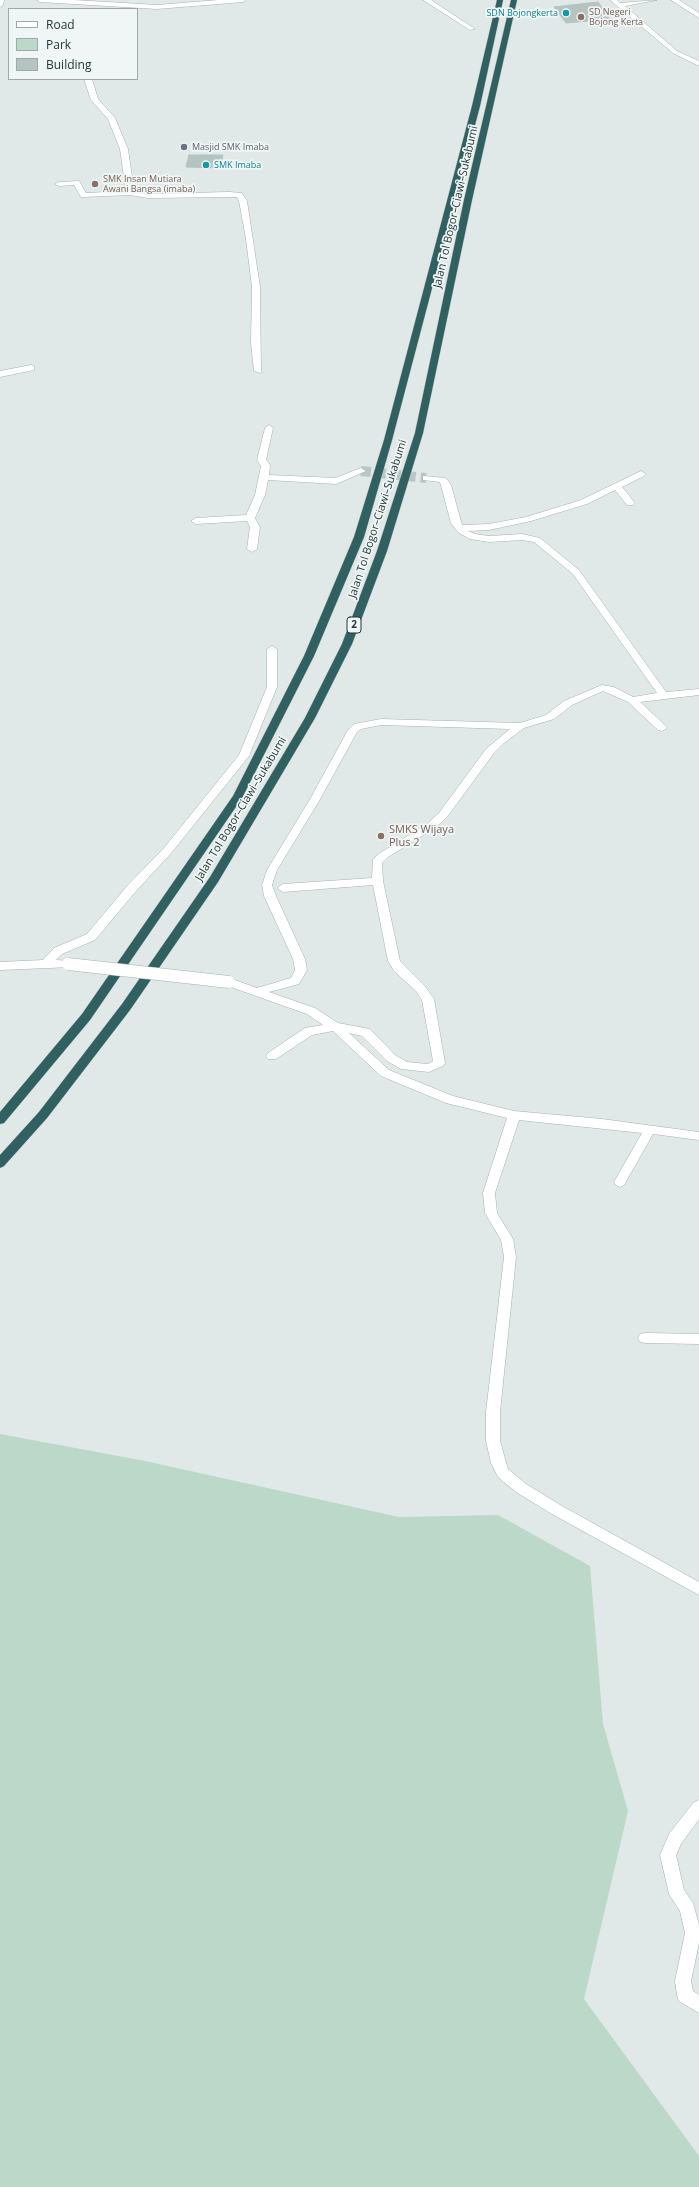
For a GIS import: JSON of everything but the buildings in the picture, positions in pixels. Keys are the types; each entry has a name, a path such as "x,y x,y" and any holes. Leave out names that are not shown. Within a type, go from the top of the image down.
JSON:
{"highway":[{"name":"Jalan Tol Bogor–Ciawi–Sukabumi","path":"0,1120 86,1017 238,796 309,656 359,537 388,440 476,106 500,0"},
{"name":"Jalan Tol Bogor–Ciawi–Sukabumi","path":"0,1163 43,1115 126,1007 214,879 310,718 347,644 382,551 419,433 466,208 514,0"}],"street":[{"path":"0,5 1,0"},
{"path":"41,0 88,6 165,7 243,0"},
{"path":"426,0 472,29"},
{"path":"616,2 654,0"},
{"path":"674,0 699,16"},
{"path":"616,2 675,52 699,64"},
{"path":"88,80 95,100 111,118 124,149 130,193"},
{"path":"59,184 76,183 84,195 130,193 148,196 239,195 242,202 250,239 256,287 255,343 258,371"},
{"path":"0,374 31,368"},
{"path":"252,549 256,531 250,518 253,508 260,495 264,477 266,465 261,460 269,428"},
{"path":"264,477 336,481 361,471"},
{"path":"460,528 489,528 528,519 584,502 641,474"},
{"path":"426,478 443,480 456,522 460,528 473,537 489,539 522,537 537,540 546,545 576,572 600,602 663,694"},
{"path":"617,487 630,503"},
{"path":"196,521 250,518"},
{"path":"46,964 58,951 91,937 106,921 132,888 168,850 244,756 272,687 272,649"},
{"path":"259,991 295,981 301,970 299,958 270,896 268,885 272,870 318,794 353,730 361,724 381,722 520,726 550,717 568,703 602,688 610,689 632,700 662,728"},
{"path":"632,700 663,694 699,692"},
{"path":"272,1056 309,1031 335,1027 366,1032 391,1058 406,1066 429,1068 439,1063 429,1002 420,988 396,965 376,866 379,859 431,826 443,815 490,751 500,741 520,726"},
{"path":"283,888 378,881"},
{"path":"0,966 68,964 229,982 259,991 311,1011 335,1027 374,1065 392,1077 455,1102 514,1115 650,1129 699,1136"},
{"path":"514,1115 489,1193 491,1212 507,1239 510,1256 493,1412 493,1441 498,1464 503,1473 510,1480 557,1510 699,1589"},
{"path":"620,1182 650,1129"},
{"path":"645,1338 699,1339"},
{"path":"699,1807 675,1840 668,1855 677,1894 687,1908 693,1933 683,1981 685,1995 699,2005"}],"green space":[{"path":"0,1434 145,1461 399,1517 498,1515 590,1566 603,1724 628,1811 584,1999 699,2156 699,2187 0,2187"}],"tunnel":[{"path":"361,471 426,478"}],"place":[{"name":"SDN Bojongkerta","path":"566,13"},
{"name":"SD Negeri Bojong Kerta","path":"581,17"},
{"name":"Masjid SMK Imaba","path":"184,147"},
{"name":"SMK Imaba","path":"206,165"},
{"name":"SMK Insan Mutiara Awani Bangsa (imaba)","path":"95,184"},
{"name":"SMKS Wijaya Plus 2","path":"381,836"}]}
